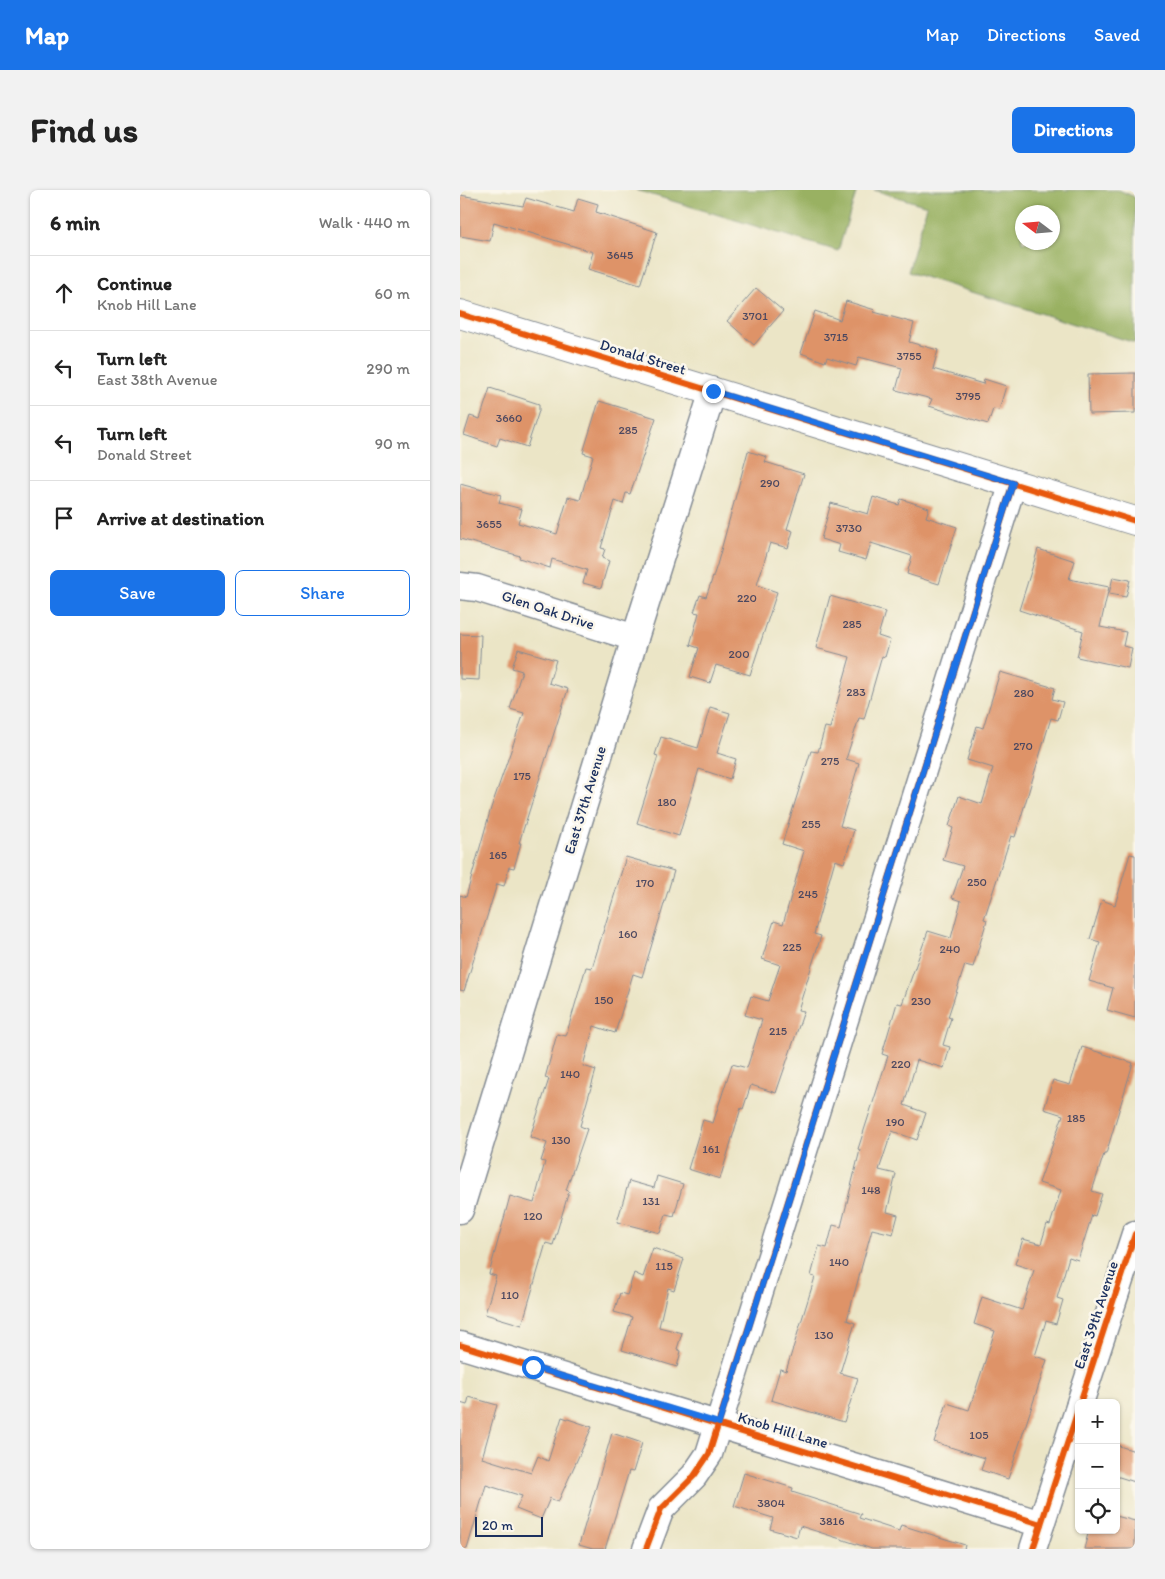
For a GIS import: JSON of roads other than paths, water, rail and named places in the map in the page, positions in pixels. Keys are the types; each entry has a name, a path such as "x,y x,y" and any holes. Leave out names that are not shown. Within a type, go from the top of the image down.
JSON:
{"street":[{"name":"Donald Street","path":"460,314 1135,521"},
{"name":"East 37th Avenue","path":"460,1210 634,638 713,391"},
{"path":"646,1549 661,1509 694,1476 708,1454 719,1423 1013,483"},
{"name":"Glen Oak Drive","path":"460,586 477,588 634,638"},
{"name":"East 39th Avenue","path":"1081,1399 1135,1234"},
{"name":"Knob Hill Lane","path":"460,1345 719,1423 1041,1524"},
{"path":"1033,1549 1075,1419"}]}
